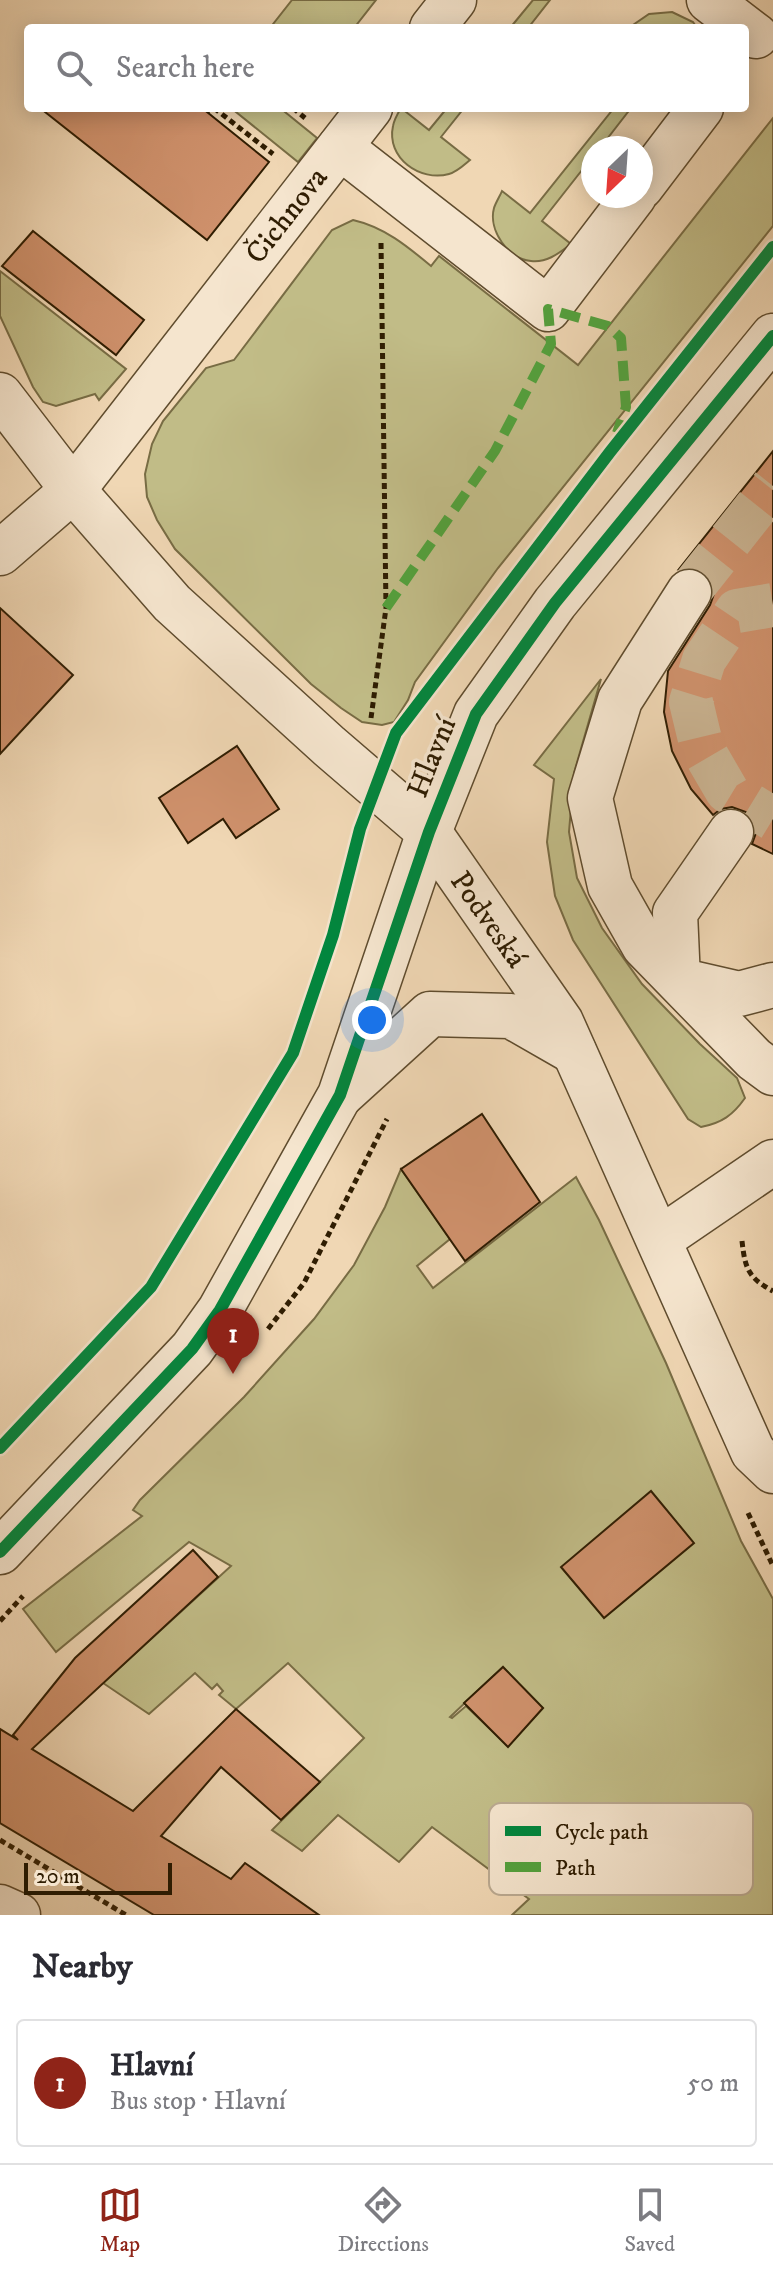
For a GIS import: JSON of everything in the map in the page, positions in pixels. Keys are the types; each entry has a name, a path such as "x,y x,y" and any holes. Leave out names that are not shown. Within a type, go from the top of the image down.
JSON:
{"street":[{"path":"435,24 454,0"},
{"path":"709,0 745,24"},
{"path":"340,147 367,112"},
{"path":"653,171 698,112"},
{"name":"Čichnova","path":"0,553 73,490 340,147 548,309 625,208"},
{"name":"Hlavní","path":"0,1552 192,1349 220,1310 340,1095 429,832 476,714 555,603 773,336"},
{"name":"Podveská","path":"0,395 73,490 172,603 429,832 561,1022 753,1452 773,1471"},
{"path":"689,592 620,700 590,798 610,886 644,946 754,1059 773,1073"},
{"path":"678,980 675,913 731,832"},
{"path":"678,980 739,994 773,985"},
{"path":"340,1095 430,1014 511,1016 574,1052"},
{"path":"660,1239 773,1162"},
{"path":"0,1907 18,1915"}],"path":[{"path":"215,112 262,146"},
{"path":"369,733 386,608 381,236"},
{"path":"259,1340 304,1283 390,1115"},
{"path":"742,1232 748,1273 773,1291"},
{"path":"746,1510 773,1566"},
{"path":"0,1840 126,1915"}],"shaded area":[{"path":"292,0 376,0 357,24 273,24"},
{"path":"533,0 550,0 531,24 513,24"},
{"path":"672,12 694,24 634,24 649,14"},
{"path":"236,112 285,112 317,138 298,162"},
{"path":"399,112 406,112 429,130 444,112 461,112 441,137 470,160 449,174 438,176 417,171 400,157 395,148 392,138"},
{"path":"611,112 628,112 609,136 592,136"},
{"path":"773,118 773,226 498,568 415,682 394,722 382,725 362,722 341,708 311,684 175,549 147,497 145,474 152,444 163,421 206,368 234,360 332,230 353,220 385,232 431,266 439,256 578,365"},
{"path":"581,149 581,171 542,221 571,244 552,257 531,261 523,259 502,242 493,217 502,191 530,213"},
{"path":"0,271 126,369 99,400 95,394 56,406 43,402 0,316"},
{"path":"601,679 574,773 569,832 577,878 602,928 642,984 737,1078 745,1098 721,1121 701,1127 688,1119 573,940 555,896 547,842 554,779 534,765"},
{"path":"401,1169 450,1239 417,1266 433,1288 576,1177 666,1363 741,1541 773,1599 773,1915 512,1915 529,1899 524,1895 753,1895 753,1803 489,1803 489,1869 432,1827 399,1862 338,1815 302,1851 272,1830 364,1738 288,1663 236,1709 219,1695 223,1691 217,1684 212,1689 195,1673 149,1714 103,1683 231,1566 189,1542 56,1652 23,1609 142,1516 133,1510 140,1500 244,1397 314,1319 354,1265","holes":["503,1667 543,1708 508,1746 466,1706 450,1717"]}],"building":[{"path":"45,112 207,112 269,162 207,240"},
{"path":"33,231 144,320 116,355 2,266"},
{"path":"773,451 773,854 752,844 756,833 754,822 746,812 732,807 721,809 713,815 691,789 672,751 664,712 668,671 714,594 711,581 703,571 691,567 679,569"},
{"path":"0,608 73,675 0,754"},
{"path":"237,746 279,809 236,838 223,819 188,843 159,798"},
{"path":"482,1114 540,1202 465,1261 401,1169"},
{"path":"651,1491 694,1543 604,1618 561,1567"},
{"path":"193,1550 218,1577 32,1749 133,1811 236,1709 320,1782 281,1820 221,1767 161,1836 231,1879 245,1863 319,1915 154,1915 0,1823 0,1729 18,1740 13,1735 75,1658"},
{"path":"503,1667 543,1708 508,1747 464,1703"}],"tunnel":[{"path":"689,592 773,486"},
{"path":"773,605 737,611 704,660 691,702 702,748 727,791 773,819"}],"marked path":[{"path":"386,608 495,451 551,344 548,309 608,326 621,338 626,407 617,433"}],"cycle path":[{"path":"0,1448 151,1287 293,1053 333,935 360,829 396,733 610,452 773,247"},
{"path":"0,1552 192,1349 220,1310 340,1095 429,832 476,714 555,603 773,336"}],"place":[{"name":"Hlavní","path":"233,1374"}]}
